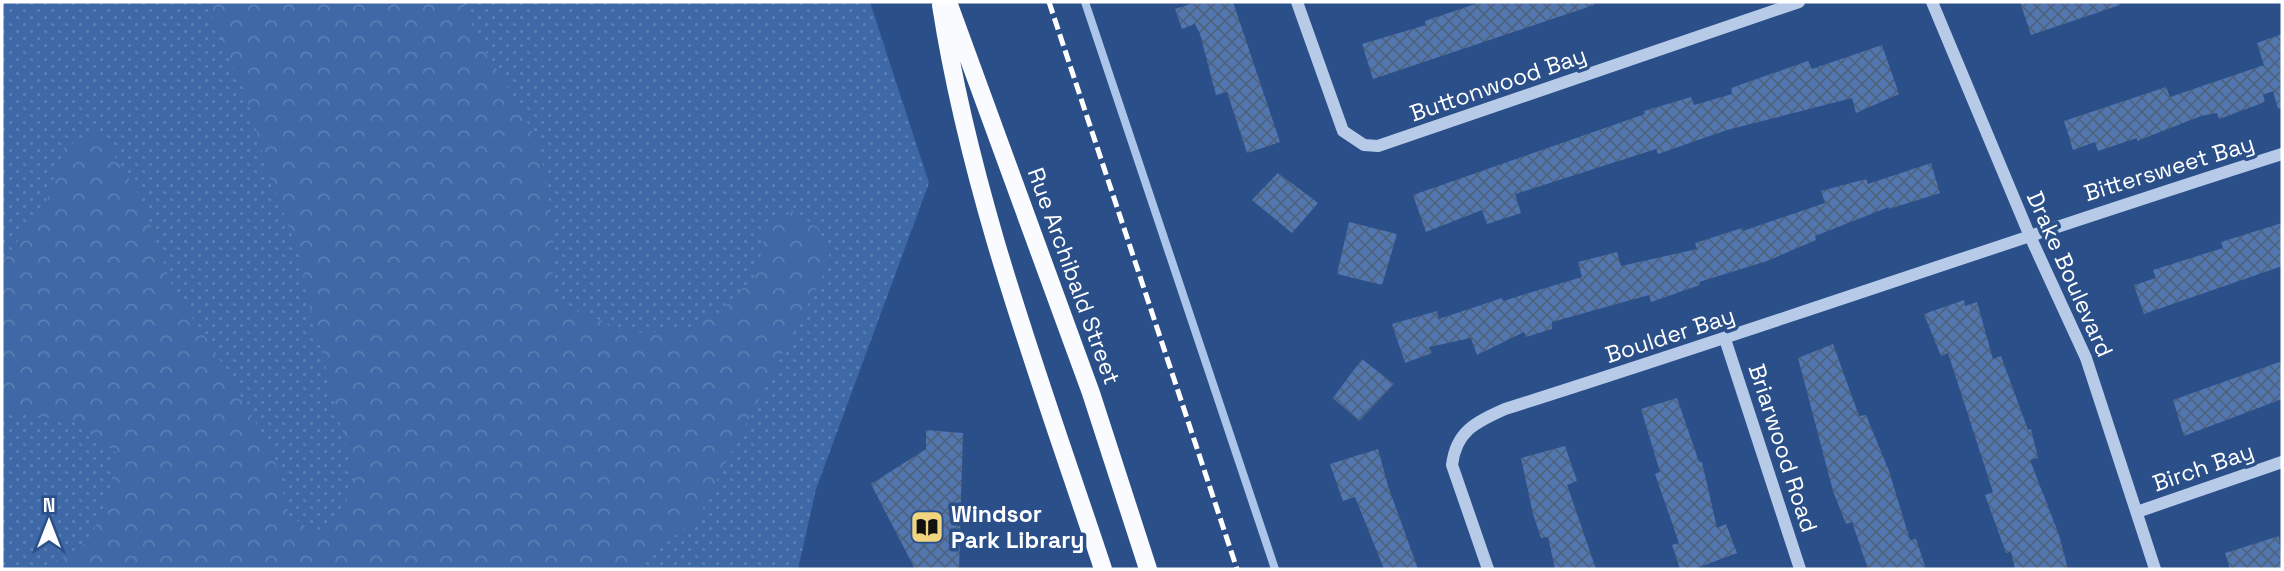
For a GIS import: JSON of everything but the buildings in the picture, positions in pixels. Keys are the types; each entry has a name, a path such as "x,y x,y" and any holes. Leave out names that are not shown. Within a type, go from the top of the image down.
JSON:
{"main road":[{"path":"941,2 954,85 997,236 1103,569"},
{"name":"Rue Archibald Street","path":"948,2 1091,393 1148,569"}],"street":[{"name":"Buttonwood Bay","path":"1297,2 1343,131 1364,145 1378,146 1799,2"},
{"name":"Drake Boulevard","path":"1932,2 2029,234 2086,358 2155,569"},
{"name":"Bittersweet Bay","path":"2029,234 2282,154"},
{"name":"Boulder Bay","path":"1488,569 1452,464 1454,448 1472,424 1505,409 1725,340 2029,234"},
{"name":"Briarwood Road","path":"1725,340 1800,569"},
{"name":"Birch Bay","path":"2137,512 2282,462"}],"green space":[{"path":"2,2 870,2 929,183 816,489 798,569 2,569"},
{"path":"206,2 463,2 478,39 521,109 540,148 554,230 552,301 632,333 685,330 718,313 757,274 766,228 793,211 819,229 831,260 698,517 633,569 42,569 88,542 108,498 117,453 72,421 2,412 2,263 46,202 65,146 100,133 141,198 174,291 215,351 273,453 289,515 315,533 344,509 354,477 310,307 301,259 269,175 246,95"}],"waterway":[{"path":"1085,2 1275,569"}],"railway":[{"path":"1049,2 1237,569"}],"place":[{"name":"Windsor Park Library","path":"927,527"}]}
